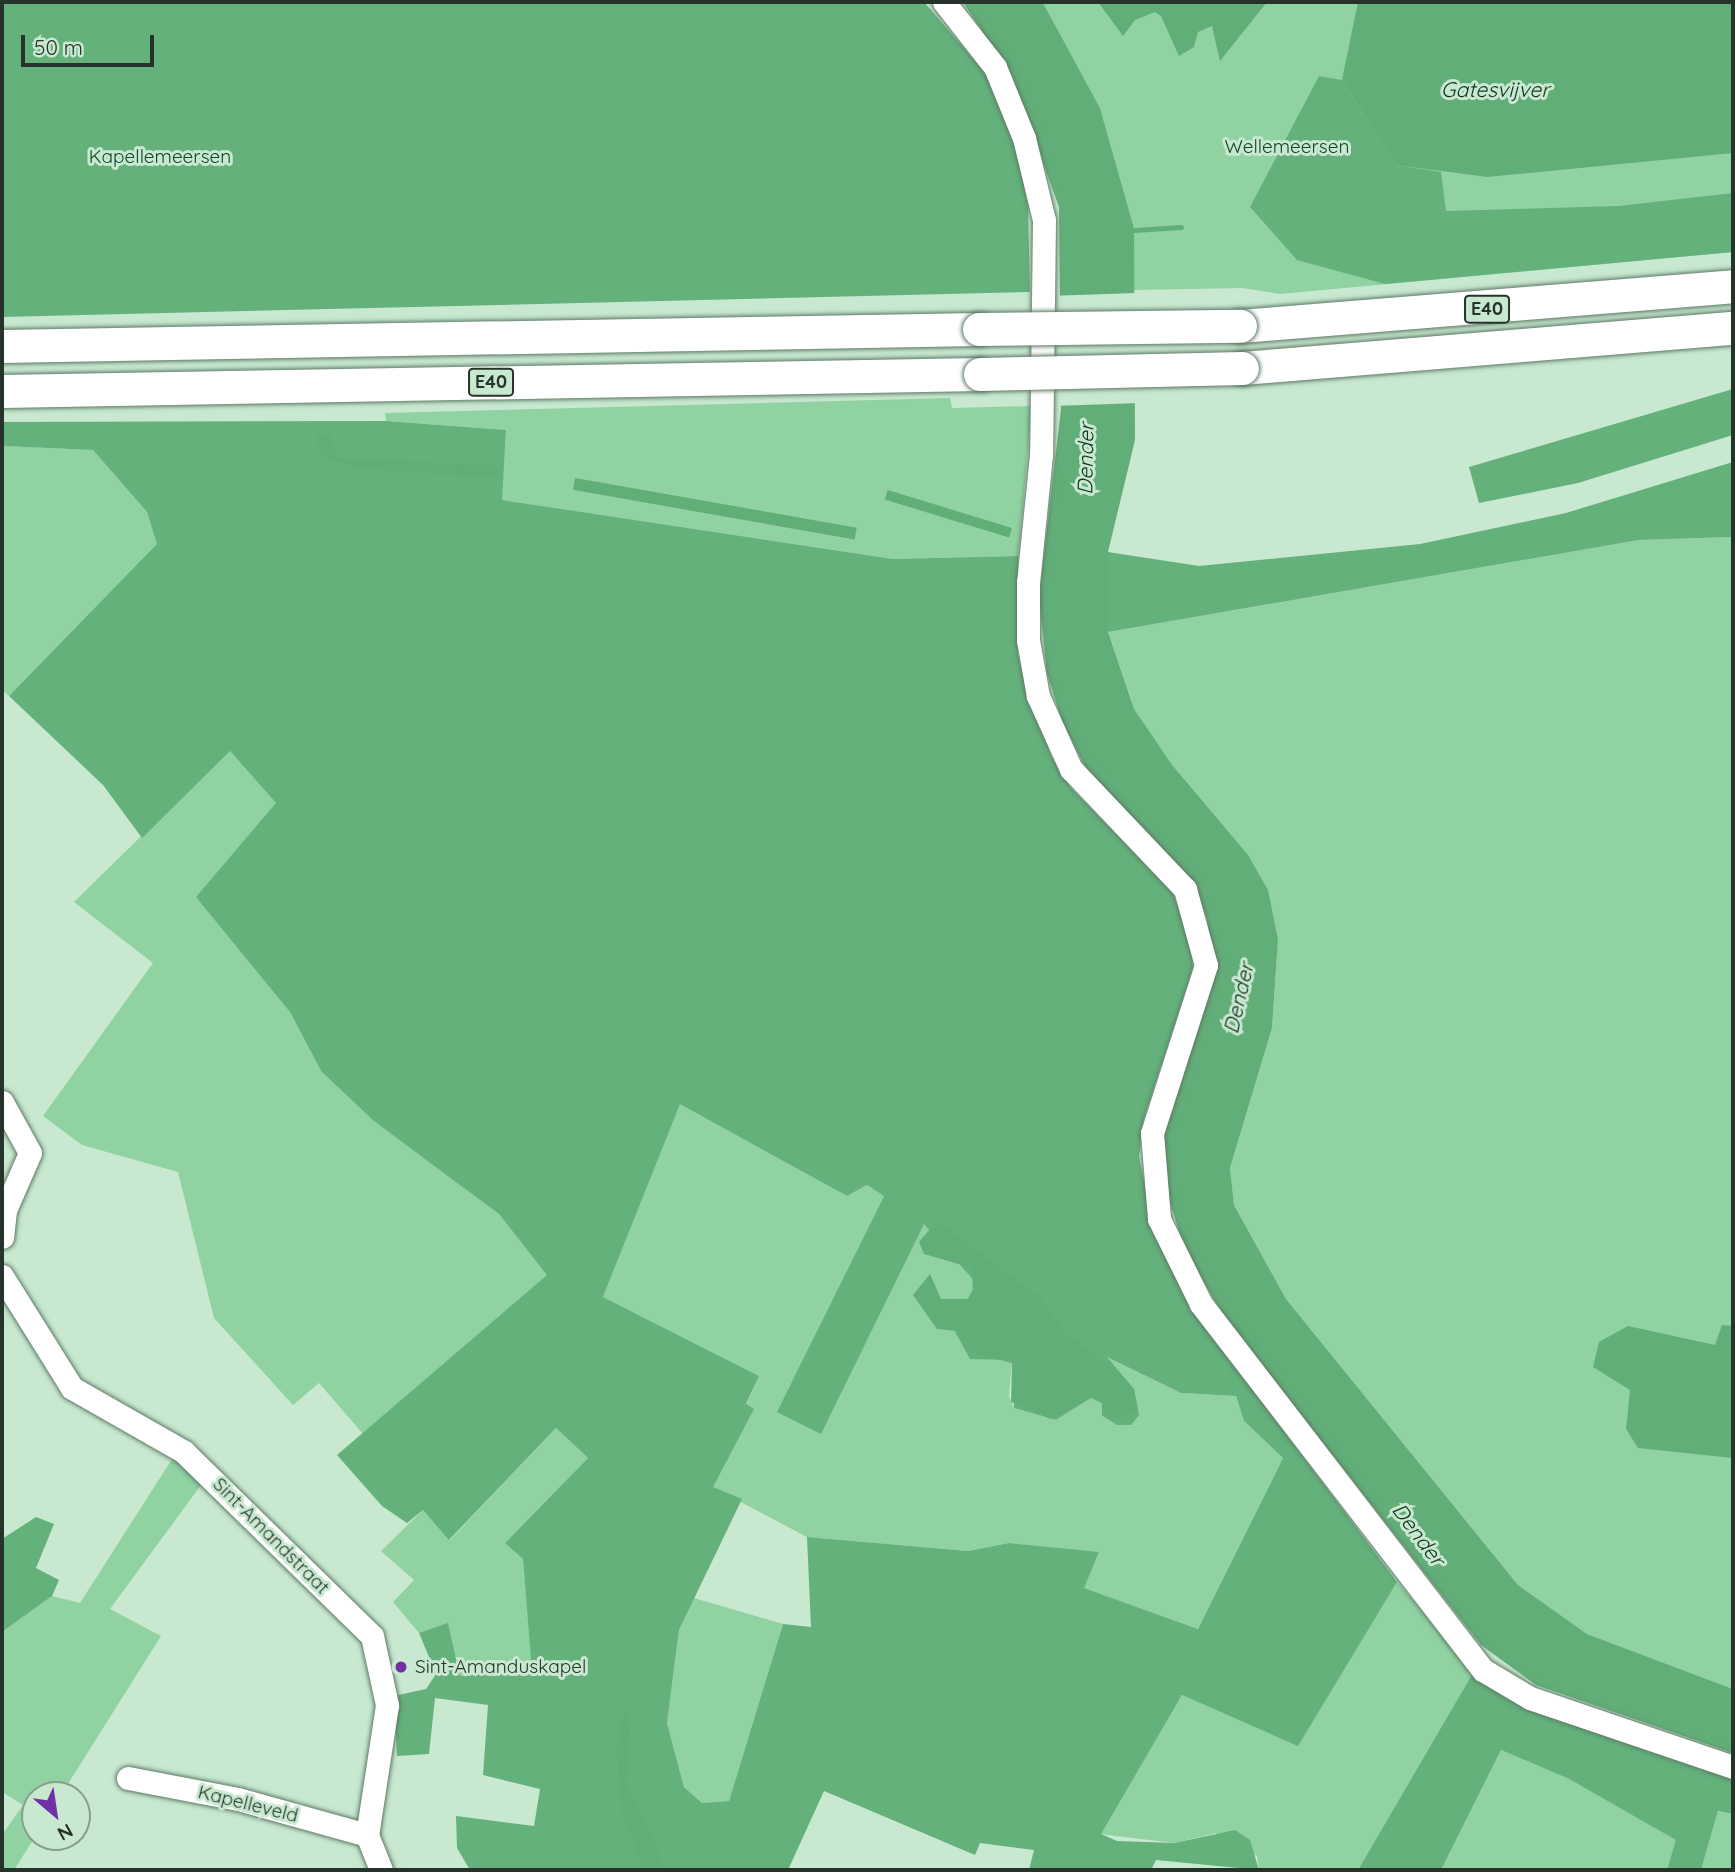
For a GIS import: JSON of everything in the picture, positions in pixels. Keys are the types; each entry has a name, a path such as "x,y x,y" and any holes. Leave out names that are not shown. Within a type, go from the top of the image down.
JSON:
{"highway":[{"name":"E40","path":"2,346 979,328 1240,326 1733,286"},
{"name":"E40","path":"2,391 1242,368 1733,328"}],"street":[{"path":"944,2 995,67 1024,138 1044,220 1041,455 1028,582 1028,640 1038,696 1071,769 1185,889 1206,965 1152,1133 1159,1219 1201,1304 1483,1670 1530,1698 1733,1767"},
{"path":"2,1102 30,1153 5,1210 2,1237"},
{"name":"Sint-Amandstraat","path":"2,1276 72,1388 184,1452 372,1636 387,1705 367,1835"},
{"name":"Kapelleveld","path":"128,1778 238,1799 367,1835"},
{"path":"367,1835 382,1870"}],"green space":[{"name":"Kapellemeersen","path":"2,2 924,2 989,77 1015,142 1028,206 1030,292 2,317"},
{"name":"Wellemeersen","path":"1042,2 1733,2 1733,252 1280,294 1243,288 1133,290 1134,228 1100,108"},
{"path":"1319,76 1342,80 1396,165 1441,172 1446,211 1619,206 1733,193 1733,252 1385,284 1297,260 1250,207"},
{"path":"1733,389 1733,435 1578,483 1479,503 1469,467"},
{"path":"950,398 952,408 1032,406 1018,556 893,559 501,500 506,430 386,421 385,413"},
{"path":"386,421 506,430 502,500 893,559 1018,556 1018,655 1051,756 1071,788 1173,893 1191,942 1193,968 1144,1118 1139,1156 1147,1197 1205,1326 1397,1582 1298,1746 1182,1695 1101,1834 1117,1841 1174,1843 1235,1830 1250,1840 1259,1870 1156,1860 1151,1870 1029,1870 1034,1850 980,1843 975,1855 824,1791 788,1870 470,1870 457,1848 456,1816 534,1826 540,1789 483,1775 488,1705 435,1698 429,1754 397,1756 394,1696 426,1689 436,1674 419,1633 448,1623 460,1676 532,1671 523,1559 505,1543 588,1458 556,1428 449,1540 423,1510 407,1523 382,1506 337,1455 547,1275 499,1214 374,1121 321,1071 290,1012 196,897 276,803 230,751 142,838 103,785 9,696 157,544 147,512 93,450 2,446 2,422","holes":["680,1104 847,1196 867,1185 884,1196 777,1412 821,1434 924,1224 976,1283 953,1328 970,1359 1012,1360 1014,1408 1056,1420 1091,1398 1102,1401 1102,1415 1117,1425 1131,1425 1139,1415 1134,1389 1107,1357 1181,1393 1236,1396 1244,1421 1283,1458 1198,1629 1084,1588 1099,1552 1009,1543 968,1551 807,1537 811,1627 783,1624 729,1801 702,1803 684,1787 667,1723 679,1630 742,1499 713,1487 754,1409 746,1404 759,1376 603,1297"]},
{"path":"2,446 93,450 147,512 158,544 9,696 2,690"},
{"path":"1733,462 1733,537 1639,540 1108,632 1108,552 1199,566 1420,544 1566,513"},
{"path":"1733,537 1733,1689 1587,1634 1518,1585 1286,1299 1234,1205 1230,1168 1272,1028 1278,940 1134,709 1108,632 1639,540"},
{"path":"229,750 276,803 249,958 290,1012 321,1071 499,1214 548,1275 364,1435 319,1383 293,1405 214,1318 178,1172 82,1145 43,1116 153,963 74,902"},
{"path":"680,1103 847,1196 867,1185 884,1196 778,1412 821,1433 924,1223 976,1283 1012,1360 1009,1396 1014,1408 1056,1420 1091,1398 1102,1401 1102,1415 1134,1389 1105,1356 1181,1393 1236,1396 1244,1421 1283,1458 1198,1629 1083,1588 1099,1553 1009,1543 968,1551 807,1537 712,1487 753,1409 746,1405 759,1376 603,1297"},
{"path":"556,1428 588,1458 505,1543 523,1559 533,1671 460,1676 448,1624 419,1633 393,1602 414,1580 381,1551 423,1510 450,1540"},
{"path":"174,1456 204,1481 110,1609 161,1636 70,1781 21,1781 21,1804 2,1792 2,1632 52,1596 80,1603"},
{"path":"36,1517 54,1524 36,1568 59,1580 52,1596 2,1632 2,1539"},
{"path":"1397,1582 1474,1671 1358,1870 1259,1870 1257,1856 1216,1833 1174,1843 1100,1834 1182,1695 1298,1745"},
{"path":"694,1598 783,1624 729,1801 702,1803 684,1787 667,1723 679,1630"},
{"path":"1474,1671 1733,1775 1733,1814 1718,1811 1701,1870 1667,1870 1676,1840 1569,1779 1501,1750 1441,1870 1358,1870"},
{"path":"1501,1750 1569,1779 1677,1840 1667,1870 1441,1870"},
{"path":"21,1808 21,1851 26,1851 14,1870 2,1870 2,1835"},
{"path":"1718,1811 1733,1814 1733,1870 1701,1870"}],"water":[{"name":"Dender","path":"963,2 1043,3 1100,108 1134,228 1135,440 1108,552 1108,632 1134,709 1172,765 1248,855 1268,890 1278,940 1272,1028 1230,1168 1234,1205 1286,1299 1518,1585 1587,1634 1733,1689 1733,1753 1536,1685 1481,1645 1224,1316 1186,1252 1164,1184 1160,1126 1210,943 1207,919 1195,888 1089,774 1062,721 1047,673 1039,597 1061,409 1059,207 1012,76"},
{"path":"1098,2 1267,2 1220,61 1212,26 1198,32 1194,47 1179,56 1161,16 1155,12 1135,20 1123,36"},
{"name":"Gatesvijver","path":"1358,2 1733,2 1733,153 1487,177 1396,165 1342,80"},
{"path":"316,434 329,434 340,458 497,466 496,477 361,469 321,455"},
{"path":"575,478 857,528 855,539 573,490"},
{"path":"888,490 1012,528 1009,538 885,500"},
{"path":"937,1221 1040,1297 1066,1334 1120,1373 1134,1389 1138,1411 1111,1421 1102,1415 1102,1403 1091,1398 1051,1419 1011,1402 1012,1363 966,1351 958,1331 937,1329 913,1295 930,1274 941,1299 968,1299 973,1292 972,1268 924,1254 919,1242"},
{"path":"1722,1325 1733,1326 1733,1458 1638,1448 1626,1429 1630,1390 1593,1367 1599,1342 1628,1326 1715,1345"},
{"path":"625,1708 630,1726 626,1780 666,1870 644,1870 623,1816 616,1748"}],"pier":[{"path":"1136,293 1140,403 1060,406 1056,296"}],"waterway":[{"path":"1134,230 1181,227"}],"place":[{"name":"Sint-Amanduskapel","path":"401,1667"}]}
